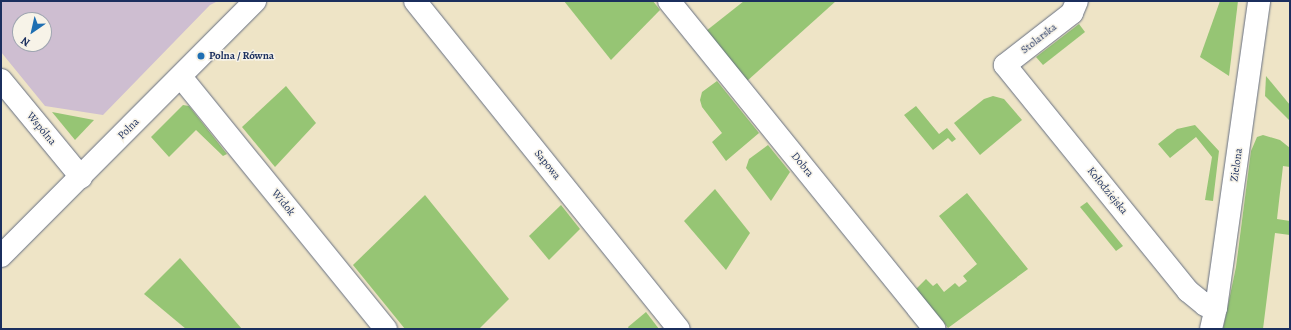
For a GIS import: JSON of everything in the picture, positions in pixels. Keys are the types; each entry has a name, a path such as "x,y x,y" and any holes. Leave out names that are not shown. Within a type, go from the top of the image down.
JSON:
{"street":[{"name":"Polna","path":"1,256 181,77 255,1"},
{"name":"Sapowa","path":"415,1 679,329"},
{"name":"Dobra","path":"669,1 935,329"},
{"name":"Zielona","path":"1211,329 1216,308 1259,1"},
{"name":"Stolarska","path":"1005,65 1075,7"},
{"name":"Kołodziejska","path":"1005,65 1188,291 1205,305 1216,308"},
{"name":"Widok","path":"181,77 386,329"},
{"name":"Wspólna","path":"1,80 82,176"}],"shaded area":[{"path":"1,1 218,1 210,5 103,115 45,106 1,52"}],"green space":[{"path":"564,1 653,1 660,10 611,60"},
{"path":"744,1 836,1 747,81 706,31"},
{"path":"1220,1 1238,1 1229,76 1200,57"},
{"path":"1079,24 1085,32 1043,65 1036,57"},
{"path":"1266,76 1290,105 1290,121 1265,96"},
{"path":"717,81 759,133 726,161 712,142 722,133 702,107 700,100 702,92"},
{"path":"286,86 316,123 275,167 242,127"},
{"path":"993,96 1004,99 1022,120 980,155 954,123 984,99"},
{"path":"183,105 189,106 227,154 223,156 196,130 169,157 151,137"},
{"path":"916,106 939,134 947,128 956,139 952,142 948,138 933,150 904,115"},
{"path":"52,112 94,120 75,140"},
{"path":"1195,125 1219,151 1213,201 1205,200 1212,157 1196,137 1170,158 1158,144 1177,129"},
{"path":"1263,135 1280,140 1290,148 1290,167 1283,166 1277,219 1290,221 1290,235 1275,233 1263,329 1223,329 1236,267 1251,151 1257,137"},
{"path":"768,145 790,172 771,201 746,168 749,159"},
{"path":"715,189 750,233 726,270 684,221"},
{"path":"967,193 1028,269 948,328 916,289 926,279 933,286 937,283 944,292 955,283 959,287 967,281 963,276 977,264 939,216"},
{"path":"425,195 509,299 479,329 405,329 353,265"},
{"path":"1087,202 1123,246 1116,251 1080,207"},
{"path":"561,205 580,229 549,260 529,236"},
{"path":"180,258 242,329 186,329 144,294"},
{"path":"646,312 659,329 629,329 628,327"}],"place":[{"name":"Polna / Równa","path":"201,56"}]}
